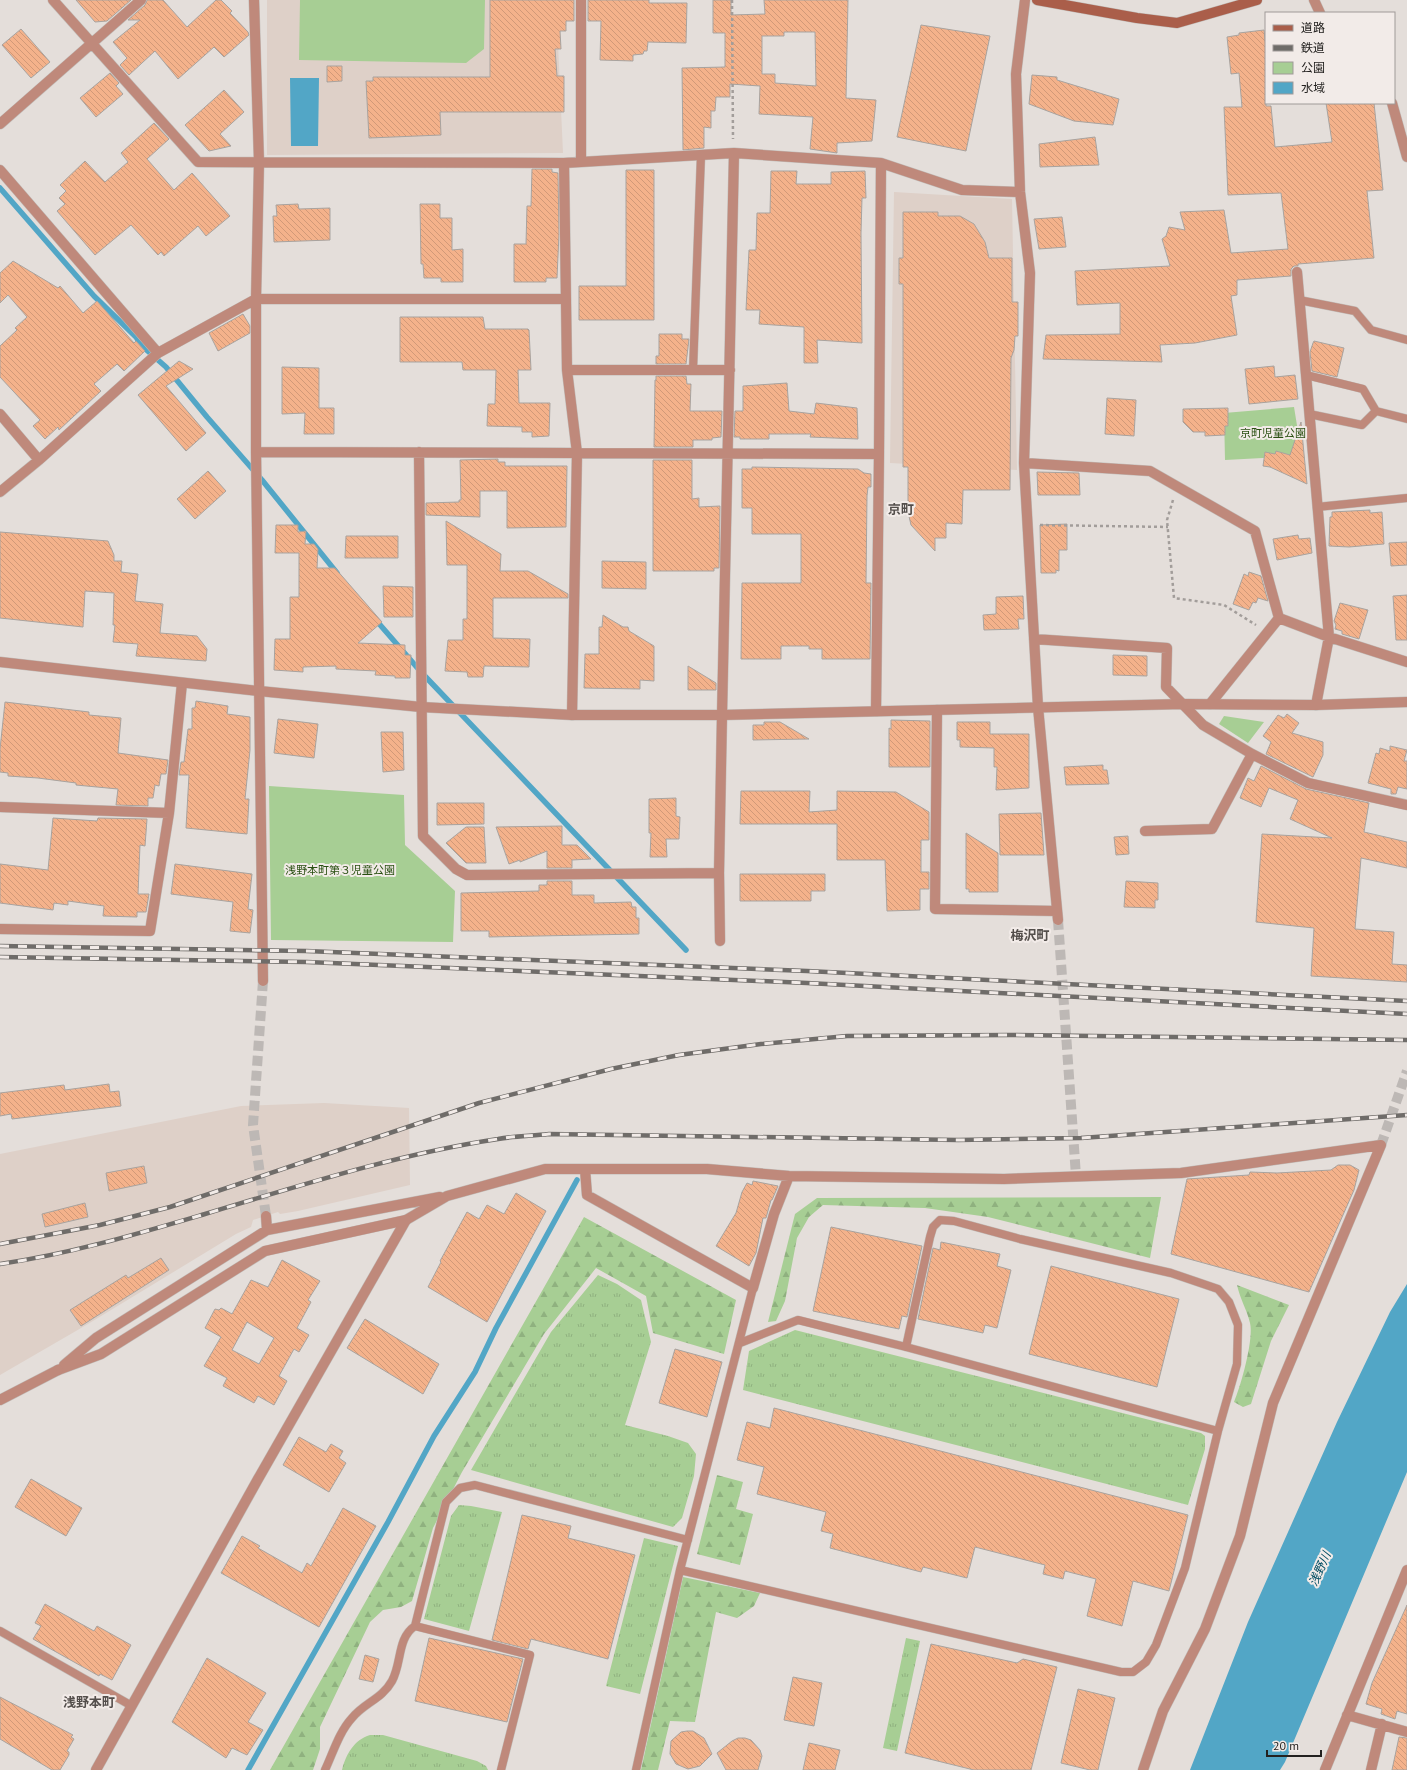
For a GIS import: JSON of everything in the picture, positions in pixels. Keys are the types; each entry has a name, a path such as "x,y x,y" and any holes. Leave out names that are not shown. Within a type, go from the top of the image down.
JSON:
{"main road":[{"path":"1037,0 1072,4 1137,18 1177,23 1257,0"}],"street":[{"path":"53,0 198,162 564,163 734,153 880,163 962,190 1020,192"},
{"path":"0,124 142,0"},
{"path":"254,0 259,162 256,299 256,452 263,982"},
{"path":"581,0 581,162"},
{"path":"937,710 935,909 1057,915 1038,708 1024,463 1030,273 1020,192 1016,74 1025,0"},
{"path":"1314,0 1320,12"},
{"path":"1392,104 1407,157"},
{"path":"720,941 719,873 734,153"},
{"path":"564,163 567,370 577,453 572,715"},
{"path":"876,711 880,163"},
{"path":"0,170 158,353"},
{"path":"1297,272 1328,637 1316,705"},
{"path":"0,492 39,460 158,353 256,299 566,299"},
{"path":"567,370 730,370"},
{"path":"0,414 39,460"},
{"path":"256,452 879,454"},
{"path":"419,452 423,836 456,869 467,875 719,873"},
{"path":"1024,463 1150,471 1255,531 1279,618"},
{"path":"1210,704 1279,618"},
{"path":"1279,618 1328,637 1407,662"},
{"path":"1034,639 1167,648 1166,687 1203,725 1252,754 1308,783 1407,805"},
{"path":"0,662 259,692 421,708 572,715 722,715 1182,704 1316,705 1407,702"},
{"path":"0,929 150,931 169,813 182,683"},
{"path":"1145,831 1212,829 1252,754"},
{"path":"0,807 169,813"},
{"path":"58,1370 96,1338 267,1230 447,1196 545,1170 707,1169 789,1176 1004,1179 1181,1173 1381,1145 1273,1403 1240,1536 1205,1628 1163,1711 1143,1770"},
{"path":"585,1169 588,1195 754,1288 774,1214 789,1176"},
{"path":"0,1400 58,1370 101,1354 265,1251 406,1220 447,1196"},
{"path":"266,1216 267,1230"},
{"path":"96,1770 258,1479 406,1220"},
{"path":"1325,1770 1407,1570"},
{"path":"1347,1715 1407,1732"},
{"path":"1371,1770 1382,1724"}],"lane":[{"path":"694,370 701,154"},
{"path":"1299,300 1355,311 1371,330 1407,340"},
{"path":"1306,375 1363,390 1376,411 1407,419"},
{"path":"1309,414 1362,425 1376,411"},
{"path":"1317,507 1407,498"},
{"path":"680,1570 1113,1670 1133,1672 1146,1662 1156,1645 1185,1568 1218,1431 1237,1364 1238,1325 1230,1302 1218,1289 1171,1273 1020,1239 954,1221 940,1220 933,1227 930,1236 906,1347"},
{"path":"636,1770 680,1570 754,1288"},
{"path":"740,1343 798,1320 906,1347 1218,1431"},
{"path":"415,1626 446,1502 460,1488 475,1485 688,1540"},
{"path":"325,1770 345,1728 352,1718 386,1691 393,1679 404,1637 408,1630 415,1626 530,1655 501,1770"},
{"path":"0,1631 132,1706"}],"path":[{"path":"732,0 734,153"},
{"path":"1177,486 1167,520 1174,598 1224,605 1267,632"},
{"path":"1027,525 1168,527"}],"shaded area":[{"path":"267,0 556,0 563,153 267,155"},
{"path":"894,192 1012,199 1017,470 890,463"},
{"path":"324,1103 409,1108 410,1185 298,1211 280,1214 278,1212 253,1220 251,1227 236,1234 88,1324 0,1375 0,1154 241,1106"}],"green space":[{"path":"300,0 485,0 484,49 466,63 299,60"},
{"name":"京町児童公園","path":"1294,407 1302,456 1225,460 1224,413"},
{"path":"1224,716 1264,722 1248,743 1219,724"},
{"name":"浅野本町第３児童公園","path":"269,786 404,795 405,845 455,891 453,942 271,940"},
{"path":"1161,1197 1150,1258 988,1217 925,1208 823,1205 809,1217 797,1238 785,1301 776,1321 768,1322 795,1214 817,1198"},
{"path":"584,1217 736,1300 724,1354 653,1333 646,1296 596,1268 544,1334 462,1472 433,1528 412,1601 401,1607 383,1610 370,1622 320,1727 320,1749 313,1770 270,1770"},
{"path":"598,1275 617,1284 641,1300 651,1342 625,1425 668,1436 688,1443 696,1454 694,1476 682,1518 673,1527 471,1470 551,1332"},
{"path":"1237,1285 1289,1305 1271,1341 1251,1404 1243,1407 1234,1402 1249,1351 1251,1330 1249,1318"},
{"path":"795,1330 1201,1433 1205,1436 1205,1449 1188,1505 743,1390 749,1351"},
{"path":"717,1475 743,1482 736,1509 753,1514 740,1565 697,1554"},
{"path":"459,1505 502,1512 469,1631 424,1619 451,1516"},
{"path":"644,1538 678,1546 640,1694 606,1686"},
{"path":"683,1577 760,1593 754,1606 737,1618 716,1612 695,1722 670,1721 658,1770 641,1770"},
{"path":"906,1638 920,1641 897,1751 883,1748"},
{"path":"370,1735 383,1735 477,1761 486,1766 488,1770 342,1770 348,1753 355,1744 364,1737"}],"water":[{"path":"290,78 319,78 318,146 291,146"},
{"name":"浅野川","path":"1407,1284 1407,1472 1285,1762 1280,1770 1190,1770 1248,1622 1337,1422 1390,1312"}],"building":[{"path":"76,0 131,0 107,21 95,22"},
{"path":"147,0 163,0 187,27 216,0 221,0 232,11 230,13 248,32 249,35 224,57 214,47 178,79 155,51 129,75 120,65 127,58 113,42 140,20 128,20 145,5"},
{"path":"490,0 574,0 574,21 566,21 566,31 560,31 561,49 555,49 557,76 564,76 564,112 440,112 441,135 369,138 366,81 373,81 373,77 490,77"},
{"path":"588,0 649,0 649,3 687,3 686,43 648,42 647,51 644,51 643,54 633,55 633,61 600,60 601,21 588,21"},
{"path":"713,0 731,0 731,15 765,14 764,0 848,0 846,98 876,100 872,141 837,143 837,153 810,149 813,117 759,114 760,86 730,84 730,97 716,97 715,111 711,111 711,128 704,127 704,148 683,150 682,68 725,67 725,33 713,33","holes":["784,32 815,32 816,86 775,83 775,74 762,74 762,36 784,36"]},
{"path":"921,25 990,36 966,151 897,137"},
{"path":"21,29 50,62 31,78 2,45"},
{"path":"1264,30 1265,104 1266,106 1271,106 1275,147 1332,142 1326,104 1374,104 1383,190 1367,191 1374,258 1298,264 1298,266 1294,266 1291,269 1291,276 1237,280 1237,295 1231,296 1237,335 1195,343 1160,345 1162,362 1043,359 1046,335 1120,334 1120,303 1077,305 1075,271 1170,266 1162,239 1166,236 1169,227 1185,230 1180,212 1224,210 1231,253 1288,249 1281,193 1228,195 1224,107 1242,107 1239,73 1231,74 1227,37 1239,35 1239,33"},
{"path":"327,66 342,66 342,81 327,82"},
{"path":"110,73 119,83 116,86 123,94 96,117 80,98"},
{"path":"1032,75 1057,77 1057,80 1119,99 1113,125 1074,121 1029,104"},
{"path":"224,90 244,112 220,134 231,146 209,151 185,125"},
{"path":"154,123 169,139 147,159 174,190 192,173 230,216 206,236 198,226 164,256 161,252 158,255 131,225 95,255 57,211 65,204 59,198 66,191 60,185 85,161 105,182 128,162 121,153"},
{"path":"1095,137 1099,165 1040,167 1039,144"},
{"path":"532,169 552,169 552,172 558,173 559,234 557,278 546,278 546,282 514,282 514,244 526,244 527,206 531,206"},
{"path":"626,170 654,170 654,320 579,320 579,286 626,286"},
{"path":"771,171 797,171 796,184 831,184 831,172 865,171 866,198 862,198 861,233 862,343 817,340 818,363 804,363 804,327 759,324 760,310 746,310 749,250 756,250 757,213 770,213"},
{"path":"298,204 299,209 330,208 330,240 274,242 273,216 277,216 276,205"},
{"path":"420,204 440,204 440,218 452,218 452,250 463,249 463,282 441,282 441,278 424,278 423,264 421,264"},
{"path":"903,212 938,212 938,216 960,216 974,224 985,242 989,258 1012,258 1012,302 1018,302 1018,336 1015,336 1014,350 1011,358 1010,490 963,490 962,524 946,523 946,538 935,538 935,551 911,525 908,512 908,467 903,467 903,284 899,284 899,258 903,258"},
{"path":"1062,217 1066,247 1039,249 1034,219"},
{"path":"13,261 58,288 60,286 83,313 97,301 134,343 136,341 145,351 124,371 117,364 94,384 101,391 59,430 58,427 45,439 33,426 40,420 0,377 0,346 17,330 15,328 27,317 8,295 0,303 0,273"},
{"path":"243,314 250,326 250,333 218,351 209,333"},
{"path":"400,317 483,317 485,329 528,329 531,370 518,370 519,403 550,403 549,436 532,437 532,432 522,432 522,427 487,426 488,404 495,404 496,370 463,370 462,362 400,362"},
{"path":"659,334 682,334 682,339 689,339 686,364 656,364 656,356 659,356"},
{"path":"1314,341 1344,348 1337,377 1312,371 1310,352"},
{"path":"179,361 193,369 166,386 206,433 186,451 138,395"},
{"path":"1274,366 1275,377 1295,375 1298,399 1249,404 1245,369"},
{"path":"282,367 319,368 319,408 334,408 334,434 304,434 305,413 282,414"},
{"path":"656,376 686,376 687,384 691,384 690,411 722,411 721,437 712,438 712,440 693,440 693,447 654,447"},
{"path":"787,383 789,411 814,414 816,403 857,408 858,439 810,437 811,434 769,434 769,439 740,439 740,437 734,437 735,411 743,411 743,386"},
{"path":"1107,398 1136,400 1134,436 1105,434"},
{"path":"1228,408 1228,426 1225,426 1225,435 1205,436 1205,432 1193,432 1183,422 1183,409"},
{"path":"1301,422 1307,484 1270,467 1263,466 1265,452 1275,454 1276,451 1290,455"},
{"path":"498,459 498,462 505,462 505,466 567,466 566,527 507,528 507,491 480,491 480,517 426,515 426,503 459,502 459,500 461,500 460,460"},
{"path":"653,460 692,460 692,499 699,498 699,507 720,506 719,568 714,568 714,571 653,571"},
{"path":"752,467 858,469 864,473 871,474 871,487 868,487 867,496 866,583 871,583 870,659 822,659 822,649 809,649 809,646 781,646 781,659 741,659 742,583 801,583 801,534 752,534 752,508 742,508 742,469 752,469"},
{"path":"208,471 226,491 195,519 177,499"},
{"path":"1037,472 1079,473 1080,495 1038,495"},
{"path":"1370,510 1370,513 1382,512 1384,544 1349,547 1329,546 1330,517 1332,517 1332,512"},
{"path":"446,521 501,554 500,571 528,571 568,594 568,598 493,598 493,638 530,639 529,667 484,666 483,677 468,677 467,672 445,671 448,640 463,640 463,619 467,619 467,565 447,565"},
{"path":"1067,524 1067,550 1059,550 1059,571 1056,570 1056,573 1041,573 1040,525"},
{"path":"276,525 298,525 298,532 306,531 305,544 314,544 318,549 317,568 335,568 382,622 358,643 405,645 405,655 411,655 410,678 395,678 395,676 375,675 376,671 336,669 336,666 303,667 303,672 274,670 275,639 290,639 290,597 299,597 299,553 275,553"},
{"path":"0,532 108,541 114,555 114,561 122,561 121,572 138,574 135,601 163,604 160,633 197,636 207,649 206,661 136,656 138,644 113,642 115,625 113,625 114,593 85,591 83,627 0,618"},
{"path":"1298,535 1299,539 1310,538 1312,553 1277,560 1273,539"},
{"path":"346,536 398,536 398,558 345,558"},
{"path":"1407,542 1407,565 1391,566 1389,543"},
{"path":"602,561 646,562 646,589 602,588"},
{"path":"1249,572 1261,576 1268,601 1258,598 1256,603 1253,602 1249,610 1233,604 1244,574 1248,576"},
{"path":"383,586 413,587 413,617 384,617"},
{"path":"1407,595 1407,640 1396,640 1393,596"},
{"path":"1023,596 1024,619 1018,619 1019,629 984,630 983,615 996,614 996,597"},
{"path":"1340,603 1368,610 1359,639 1342,634 1342,631 1335,629 1336,625 1334,621"},
{"path":"603,615 623,627 628,627 629,631 654,646 654,681 640,680 640,689 584,688 585,654 599,654 599,627 602,627"},
{"path":"1113,655 1147,656 1147,676 1113,675"},
{"path":"688,666 716,683 716,690 688,690"},
{"path":"196,701 228,706 227,714 250,717 250,750 245,799 249,799 247,834 186,828 189,775 179,775 181,762 184,762 188,729 192,729 192,708 195,708"},
{"path":"5,702 89,712 89,715 121,718 118,753 168,760 166,774 161,774 159,786 155,785 153,798 148,798 148,806 116,805 118,789 76,785 76,783 38,778 8,776 8,773 0,772 0,749"},
{"path":"1287,714 1299,723 1292,733 1323,742 1323,755 1313,777 1266,754 1271,742 1263,736 1278,715 1284,718"},
{"path":"278,719 318,724 314,758 274,753"},
{"path":"891,720 930,721 930,767 889,767 889,728 891,729"},
{"path":"764,722 780,722 809,739 753,740 753,725 764,725"},
{"path":"957,722 990,722 990,734 1029,734 1029,788 996,790 997,767 994,767 994,748 960,747 960,740 957,740"},
{"path":"381,732 403,732 404,770 383,772"},
{"path":"1390,746 1407,750 1404,761 1407,761 1407,789 1398,787 1396,794 1391,794 1391,789 1368,783 1376,753 1379,754 1380,748 1390,751"},
{"path":"1103,765 1103,770 1107,770 1109,784 1066,785 1064,767"},
{"path":"1261,766 1306,789 1369,803 1364,832 1407,842 1407,868 1361,858 1355,929 1394,932 1392,964 1407,965 1407,982 1311,976 1314,928 1256,922 1262,834 1332,838 1290,819 1298,800 1269,788 1261,807 1240,798 1248,778 1254,781"},
{"path":"741,791 810,791 809,812 837,810 837,791 896,792 929,812 929,840 921,840 921,872 929,872 929,889 920,889 920,910 887,911 885,860 837,860 837,824 740,824"},
{"path":"676,798 676,816 680,817 679,839 666,839 667,857 650,857 651,833 649,833 649,799"},
{"path":"437,803 484,803 484,824 437,825"},
{"path":"1041,813 1044,855 1000,855 999,814"},
{"path":"53,818 97,821 98,818 147,819 145,846 140,845 138,894 149,894 146,912 137,912 137,917 103,916 104,906 68,901 68,905 54,903 53,910 0,903 0,864 48,870"},
{"path":"562,826 562,845 577,845 591,859 572,860 572,868 547,868 547,851 520,862 520,860 509,864 496,827"},
{"path":"466,827 484,827 486,863 466,863 446,843"},
{"path":"966,833 998,853 998,892 969,892 969,889 966,889"},
{"path":"1128,836 1129,854 1116,855 1114,837"},
{"path":"175,864 252,874 248,909 253,910 250,933 230,931 233,902 171,894"},
{"path":"740,874 825,874 825,891 811,891 811,901 740,901"},
{"path":"547,881 572,881 572,895 594,895 594,903 631,902 632,907 636,907 636,918 639,918 639,934 489,937 489,931 461,931 461,893 539,891 539,885 547,885"},
{"path":"1126,881 1158,883 1158,900 1155,900 1155,908 1124,907"},
{"path":"109,1084 110,1092 119,1091 121,1106 12,1119 11,1114 0,1116 0,1093 64,1085 65,1090"},
{"path":"1338,1165 1350,1165 1359,1170 1354,1190 1309,1292 1171,1254 1187,1179 1249,1175 1250,1172 1277,1173 1331,1170"},
{"path":"144,1166 147,1183 109,1191 106,1173"},
{"path":"753,1181 778,1186 771,1200 766,1218 763,1218 756,1253 749,1266 716,1246 736,1213 742,1192 747,1183 752,1185"},
{"path":"516,1193 546,1211 487,1322 428,1287 441,1262 440,1261 467,1212 479,1219 487,1205 504,1214"},
{"path":"85,1203 88,1217 45,1227 42,1214"},
{"path":"831,1227 922,1246 907,1317 902,1316 899,1329 813,1311"},
{"path":"941,1242 1000,1254 997,1266 1011,1270 997,1328 985,1325 983,1333 918,1319 933,1248 940,1250"},
{"path":"161,1258 169,1270 81,1326 70,1310 126,1275 128,1278"},
{"path":"282,1260 320,1281 308,1300 311,1302 297,1328 309,1335 299,1352 294,1349 279,1376 287,1381 274,1405 258,1396 254,1403 223,1386 227,1378 204,1366 221,1337 205,1328 215,1309 219,1310 221,1308 232,1314 251,1280 268,1287","holes":["247,1322 274,1338 259,1364 232,1350"]},
{"path":"1051,1266 1179,1299 1157,1387 1029,1354"},
{"path":"365,1319 439,1364 423,1394 347,1348"},
{"path":"675,1349 722,1362 707,1417 659,1403"},
{"path":"774,1408 1188,1515 1169,1591 1133,1581 1122,1626 1087,1616 1096,1579 1065,1571 1063,1579 1043,1574 1045,1565 975,1547 967,1578 923,1567 921,1572 830,1548 833,1534 821,1531 826,1512 757,1494 764,1467 737,1460 747,1422 770,1428"},
{"path":"299,1437 326,1452 331,1444 343,1451 339,1458 346,1463 329,1492 283,1465"},
{"path":"31,1479 82,1508 66,1536 15,1507"},
{"path":"343,1508 376,1526 319,1627 221,1573 242,1536 260,1546 258,1548 302,1573 307,1563 311,1566"},
{"path":"522,1515 571,1526 568,1538 635,1555 608,1659 531,1639 528,1649 492,1640"},
{"path":"45,1604 94,1631 97,1626 131,1645 112,1680 100,1674 99,1676 33,1639 41,1626 35,1623"},
{"path":"1407,1605 1407,1714 1397,1711 1395,1719 1381,1714 1382,1709 1366,1704 1372,1683"},
{"path":"429,1638 523,1659 507,1722 415,1701"},
{"path":"931,1644 1017,1663 1023,1659 1057,1667 1031,1770 974,1770 905,1753"},
{"path":"365,1655 379,1659 373,1682 359,1679"},
{"path":"207,1658 266,1693 248,1722 263,1730 247,1755 232,1748 226,1758 172,1722"},
{"path":"793,1677 822,1683 814,1726 784,1720"},
{"path":"1078,1689 1115,1698 1098,1770 1090,1770 1061,1763"},
{"path":"0,1697 73,1735 71,1737 74,1739 67,1751 69,1752 69,1755 60,1770 52,1770 0,1739"},
{"path":"693,1731 704,1738 712,1754 700,1766 688,1769 676,1764 670,1754 671,1741 681,1732"},
{"path":"1399,1737 1407,1738 1407,1770 1392,1770"},
{"path":"738,1738 751,1740 760,1750 762,1756 758,1770 726,1770 717,1753"},
{"path":"809,1743 840,1750 835,1770 803,1770"}],"waterway":[{"path":"0,188 94,296 136,337 142,346 166,367 262,480 337,573"},
{"path":"375,619 421,672 686,950"},
{"path":"248,1770 388,1522 434,1436 475,1372 496,1328 577,1180"}],"tunnel":[{"path":"1058,920 1076,1176"},
{"path":"263,981 253,1125 266,1216"},
{"path":"1381,1145 1407,1071"}],"railway":[{"path":"0,946 306,951 807,971 1407,1001"},
{"path":"0,957 307,962 807,983 1407,1014"},
{"path":"0,1244 100,1225 170,1207 479,1103 611,1069 679,1055 761,1044 847,1036 1009,1035 1407,1040"},
{"path":"0,1264 52,1255 103,1243 350,1171 461,1145 511,1137 549,1134 958,1140 1081,1138 1407,1115"}],"district":[{"name":"京町","path":"901,509"},
{"name":"梅沢町","path":"1030,935"},
{"name":"浅野本町","path":"89,1702"}]}
